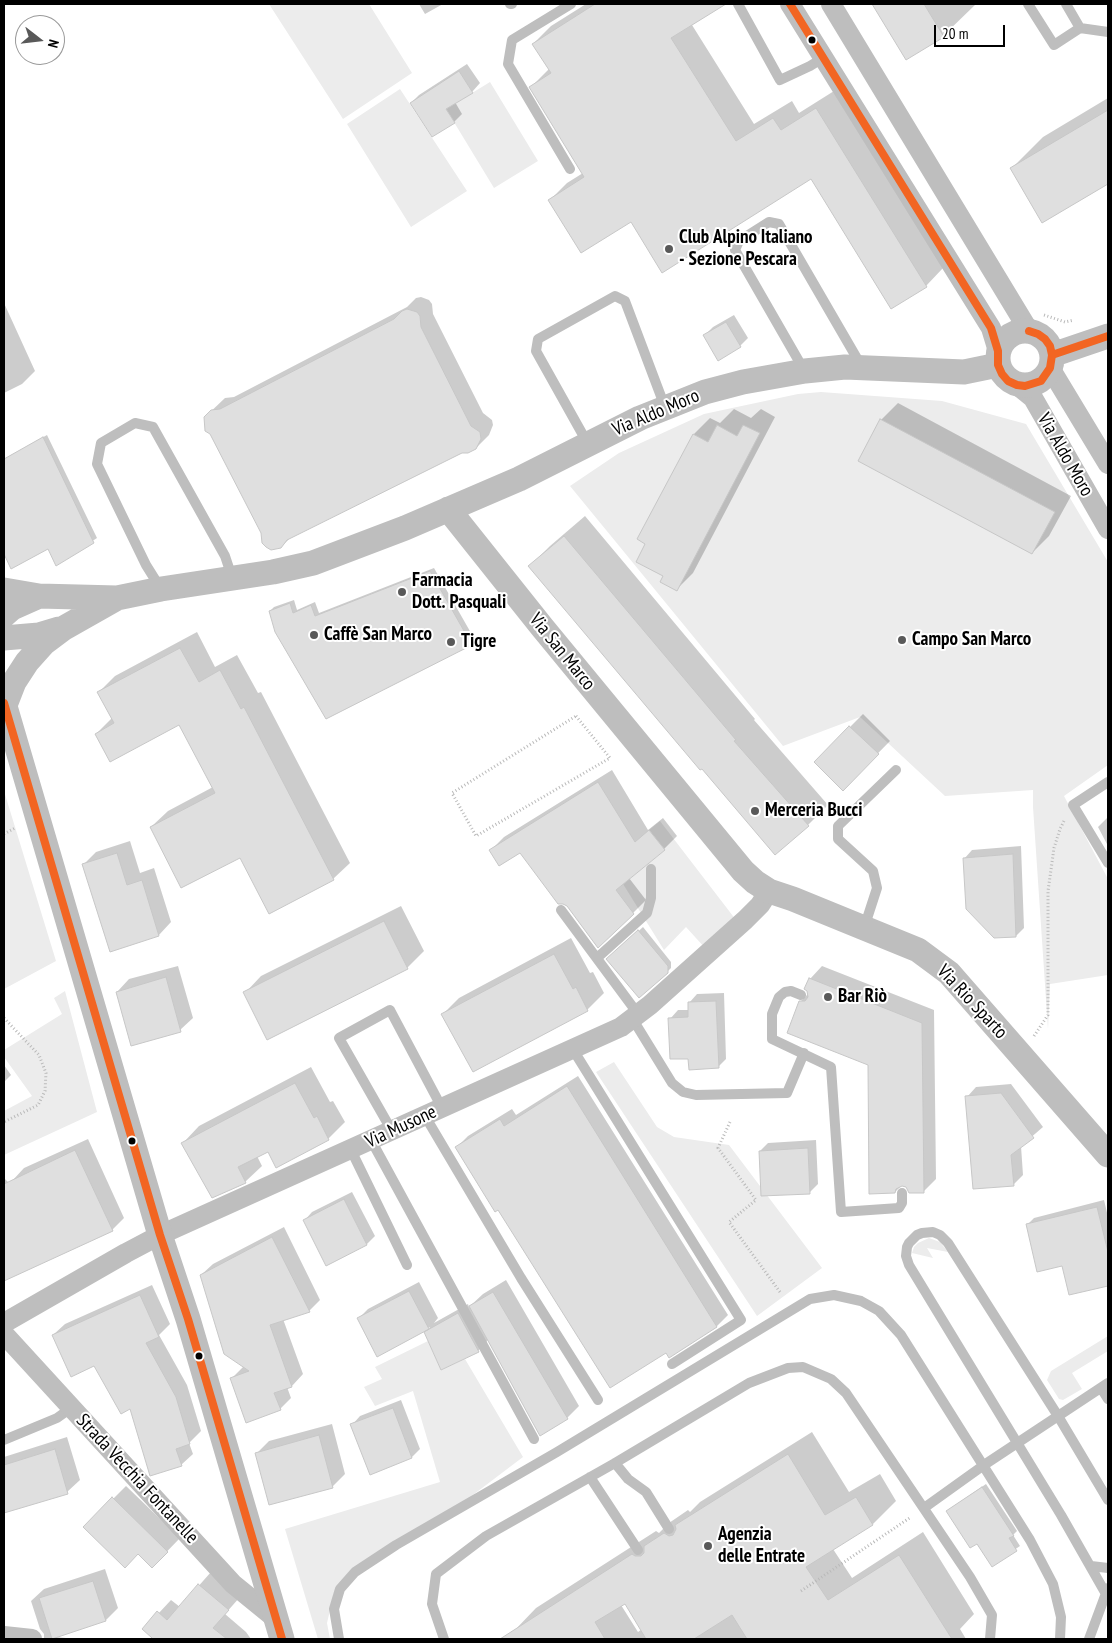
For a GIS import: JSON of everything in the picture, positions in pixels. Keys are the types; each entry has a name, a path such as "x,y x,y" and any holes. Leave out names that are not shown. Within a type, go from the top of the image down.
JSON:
{"street":[{"path":"790,4 991,328 998,358 1002,374 1008,381 1017,385 1025,386 1040,381 1046,375 1051,361 1050,346 1038,334 1029,331 1013,333 1001,343 998,358"},
{"path":"831,4 1029,331"},
{"path":"1051,361 1108,336"},
{"name":"Via Aldo Moro","path":"448,509 519,479 588,444 704,392 743,382 804,371 845,367 964,372 998,358"},
{"name":"Via Aldo Moro","path":"1051,361 1108,464"},
{"name":"Via Aldo Moro","path":"1017,385 1032,398 1108,529"},
{"path":"4,590 39,596 116,598 161,589 273,572 313,563 405,528 448,509"},
{"name":"Via San Marco","path":"448,509 542,627 743,870 755,882 769,891"},
{"path":"4,615 12,608 39,596"},
{"path":"116,598 64,628 44,643 27,662 14,682 4,704 160,1235 188,1319 279,1629"},
{"path":"4,638 39,635 64,628"},
{"name":"Via Rio Sparto","path":"769,891 918,950 950,972 1108,1155"},
{"name":"Via Musone","path":"4,1323 160,1235 620,1027 650,1006 745,920 769,891"},
{"name":"Strada Vecchia Fontanelle","path":"4,1334 233,1584 279,1629"},
{"path":"4,1636 32,1639"}],"lane":[{"path":"570,169 508,64 512,40 571,4"},
{"path":"738,4 780,80 810,66 822,58"},
{"path":"1028,4 1054,45 1080,28 1108,32"},
{"path":"1066,4 1080,28"},
{"path":"804,371 735,250 739,241 769,222 779,224 862,368"},
{"path":"588,444 536,350 538,339 615,296 626,301 665,408"},
{"path":"161,589 146,565 97,464 101,443 135,423 153,427 225,556 232,578"},
{"path":"864,928 877,888 873,871 838,839 838,826 896,770"},
{"path":"1108,782 1073,806 1108,863"},
{"path":"597,958 648,913 651,869"},
{"path":"561,910 597,958 635,1016 672,1083 683,1092 696,1095 787,1093 804,1053"},
{"path":"801,995 791,991 785,992 778,997 772,1014 772,1039 831,1067 841,1212 899,1208 902,1203 902,1193"},
{"path":"392,1130 340,1038 390,1010 433,1112 521,1278 598,1400"},
{"path":"572,1048 741,1320 672,1364"},
{"path":"371,1140 534,1439"},
{"path":"351,1150 407,1264"},
{"path":"1089,1639 1107,1590 909,1265 906,1256 907,1248 917,1235 929,1232 944,1238 1058,1416 1108,1500"},
{"path":"339,1639 334,1609 340,1589 355,1572 396,1545 557,1452 810,1298 834,1295 861,1301 879,1311 901,1335 1030,1540 1053,1584 1061,1617 1060,1639"},
{"path":"444,1639 432,1604 436,1574 486,1536 590,1478 749,1383 788,1368 803,1367 831,1379 846,1394 970,1577 992,1615 990,1639"},
{"path":"924,1508 984,1465 1105,1385 1108,1400"},
{"path":"4,1440 57,1418 71,1408"},
{"path":"614,1463 628,1478 646,1492 669,1530"},
{"path":"590,1478 638,1550"},
{"path":"1091,1566 1108,1568"}],"path":[{"path":"576,716 610,758 476,836 452,793 576,716"},
{"path":"1022,1055 1048,1015 1048,891 1054,848 1060,829 1073,806"},
{"path":"4,834 15,828"},
{"path":"4,1018 40,1055 46,1073 45,1092 38,1105 4,1122"},
{"path":"730,1122 718,1148 756,1200 729,1222 780,1292"},
{"path":"801,1591 924,1508"}],"shaded area":[{"path":"269,4 369,4 412,73 343,119"},
{"path":"490,82 538,161 494,188 446,109"},
{"path":"400,89 467,191 411,227 347,124"},
{"name":"Campo San Marco","path":"821,392 942,401 1026,424 1108,562 1108,765 1064,796 1108,879 1108,975 1050,984 1048,1029 1033,790 945,796 860,717 783,746 570,486 619,453 704,414 798,394"},
{"path":"4,791 56,961 4,989"},
{"path":"660,821 736,920 705,948 686,927 664,950 623,884 665,850 649,830"},
{"path":"65,991 97,1112 4,1155 4,1111 32,1096 4,1057 4,1050 62,1014 54,998"},
{"path":"614,1062 657,1127 674,1137 729,1145 822,1268 757,1316 596,1072"},
{"path":"929,1238 940,1242 948,1252 927,1248 933,1258 912,1253 918,1243"},
{"path":"1108,1336 1108,1351 1072,1373 1082,1389 1063,1400 1059,1399 1047,1380 1051,1371"},
{"path":"428,1341 441,1370 465,1359 523,1457 461,1504 395,1543 334,1593 327,1623 330,1639 318,1639 285,1529 440,1482 413,1391 375,1406 364,1387 382,1379 375,1367"}],"building":[{"path":"595,4 726,4 671,38 736,141 773,118 781,130 816,108 927,287 891,309 811,179 662,273 631,222 581,253 548,200 584,177 529,87 551,73 532,44"},
{"path":"872,4 924,4 944,37 906,60"},
{"path":"459,71 473,93 446,109 455,123 432,137 410,103"},
{"path":"1108,110 1108,184 1042,223 1010,168"},
{"path":"407,309 417,312 420,316 421,327 471,426 480,432 481,439 476,449 468,453 462,453 287,540 281,548 271,550 262,543 261,533 210,434 205,431 204,417 211,410 220,409 394,319"},
{"path":"726,322 741,347 718,361 703,335"},
{"path":"880,419 1055,512 1032,554 858,461"},
{"path":"717,425 737,436 743,425 760,433 677,591 660,582 663,576 636,562 645,544 637,539 693,434 708,442"},
{"path":"43,437 94,543 56,566 48,549 11,569 4,554 4,459"},
{"path":"564,536 736,740 734,741 809,826 775,855 702,769 700,770 528,566"},
{"path":"430,571 472,645 326,719 275,632 269,611 290,603 293,613 311,605 315,616"},
{"path":"180,648 199,682 220,670 241,709 244,707 334,880 269,914 240,858 181,888 150,827 215,793 179,725 110,762 95,734 114,723 97,692"},
{"path":"849,726 879,754 843,791 814,762"},
{"path":"598,782 635,842 649,830 665,850 616,890 634,914 598,948 567,906 558,904 520,853 499,866 489,850"},
{"path":"117,853 127,885 142,880 159,936 110,952 82,864"},
{"path":"1013,854 1016,937 994,938 966,909 963,858"},
{"path":"384,921 408,969 267,1040 243,992"},
{"path":"638,930 668,966 668,973 639,998 606,959"},
{"path":"554,954 573,989 576,987 588,1011 473,1072 441,1014"},
{"path":"166,977 181,1032 131,1046 116,992"},
{"path":"809,978 922,1023 924,1193 909,1193 906,1187 902,1186 896,1189 895,1193 869,1194 868,1065 787,1033 799,1001 805,1001 808,997 807,991 804,989"},
{"path":"716,1001 719,1068 689,1070 688,1059 670,1059 668,1018 688,1017 688,1002"},
{"path":"295,1083 314,1118 317,1116 329,1140 276,1168 268,1152 238,1167 246,1183 212,1198 181,1143"},
{"path":"567,1086 717,1327 669,1358 666,1353 610,1388 498,1210 495,1212 455,1147 500,1119 504,1126"},
{"path":"1001,1093 1034,1138 1011,1155 1014,1186 973,1189 965,1096"},
{"path":"808,1148 810,1194 761,1196 759,1151"},
{"path":"75,1150 113,1231 4,1281 4,1184"},
{"path":"344,1199 367,1245 326,1266 303,1220"},
{"path":"1097,1207 1108,1252 1108,1286 1069,1295 1062,1266 1037,1272 1026,1224"},
{"path":"272,1237 310,1312 270,1325 292,1387 274,1393 281,1410 246,1423 230,1378 249,1371 224,1354 200,1275"},
{"path":"409,1291 429,1329 377,1357 357,1318"},
{"path":"493,1292 568,1419 540,1436 469,1306"},
{"path":"140,1295 159,1337 146,1343 176,1397 190,1444 176,1449 182,1466 150,1476 130,1409 121,1414 94,1366 71,1377 52,1335"},
{"path":"458,1313 479,1352 441,1370 424,1332"},
{"path":"393,1408 412,1458 370,1475 350,1424"},
{"path":"319,1435 333,1488 269,1505 255,1453"},
{"path":"55,1449 68,1494 4,1513 4,1465"},
{"name":"Agenzia delle Entrate","path":"788,1454 825,1515 856,1497 873,1525 806,1567 828,1600 899,1555 952,1639 747,1639 732,1615 694,1639 646,1639 625,1604 595,1622 605,1639 500,1639 632,1554 641,1556 644,1553 644,1546 664,1533 669,1536 673,1535 676,1529 675,1525"},
{"path":"982,1487 1014,1536 1009,1538 1017,1551 992,1567 977,1544 970,1548 946,1511"},
{"path":"112,1497 168,1552 152,1568 138,1554 125,1568 83,1527"},
{"path":"93,1581 106,1621 52,1639 39,1598"},
{"path":"198,1584 229,1610 213,1628 227,1639 151,1639 142,1629 157,1611 167,1620"}],"transit line":[{"path":"790,4 991,328 998,351 998,365 1002,374 1008,381 1017,385 1025,386 1041,381 1050,368 1052,355 1050,346 1045,339 1029,331"},
{"path":"1052,355 1108,336"},
{"path":"4,703 160,1235 188,1319 282,1639"}],"place":[{"name":"Club Alpino Italiano - Sezione Pescara","path":"669,249"},
{"name":"Farmacia Dott. Pasquali","path":"402,592"},
{"name":"Caffè San Marco","path":"314,635"},
{"name":"Campo San Marco","path":"902,640"},
{"name":"Tigre","path":"451,642"},
{"name":"Merceria Bucci","path":"755,811"},
{"name":"Bar Riò","path":"828,997"},
{"name":"Agenzia delle Entrate","path":"708,1546"}]}
